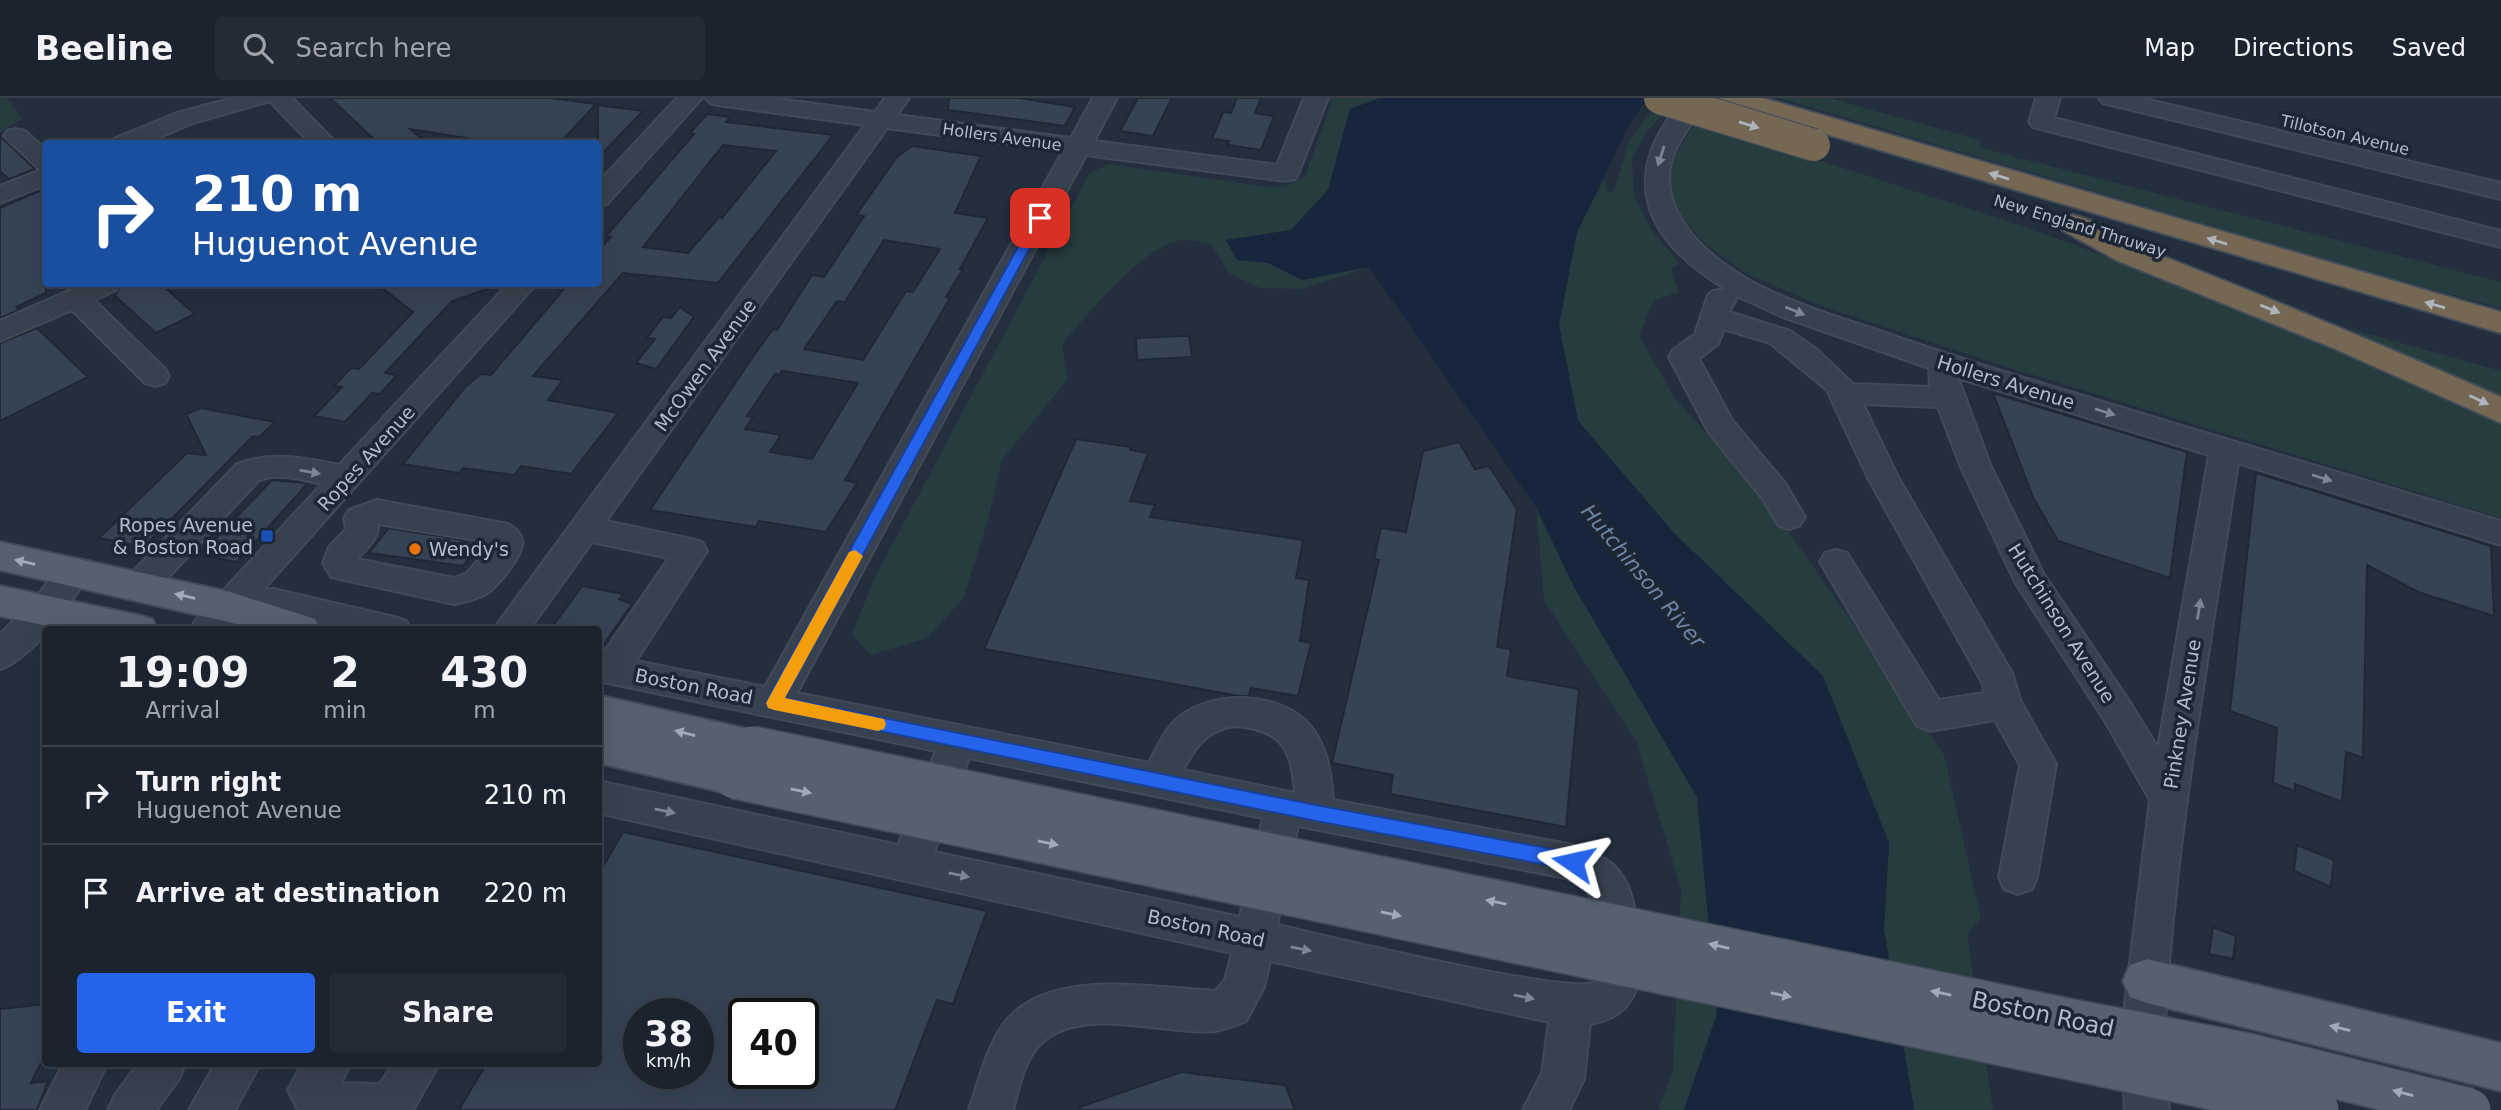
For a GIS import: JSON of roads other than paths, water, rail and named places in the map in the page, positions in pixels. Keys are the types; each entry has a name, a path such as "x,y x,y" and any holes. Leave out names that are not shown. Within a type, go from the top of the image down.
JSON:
{"highway":[{"name":"New England Thruway","path":"1660,98 1820,135 2501,323"},
{"name":"New England Thruway","path":"1734,98 1820,135 2073,224 2501,350"},
{"path":"2073,224 2129,254 2344,340 2501,411"}],"main road":[{"path":"0,556 140,586 218,618 273,626"},
{"path":"0,601 120,626"},
{"name":"Boston Road","path":"602,713 743,762 2317,1110"},
{"name":"Boston Road","path":"602,745 743,762 2244,1054 2469,1110"},
{"path":"2147,981 2501,1067"}],"street":[{"path":"279,98 321,140"},
{"path":"602,195 690,98"},
{"name":"Hollers Avenue","path":"718,98 889,109 1079,148 1286,174 1316,98"},
{"path":"774,703 1105,98"},
{"path":"2048,98 2041,122 2501,239"},
{"path":"2111,98 2501,191"},
{"name":"Tillotson Avenue","path":"2190,98 2501,171"},
{"name":"Hollers Avenue","path":"1697,99 1679,118 1660,155 1654,181 1657,196 1669,223 1686,245 1737,283 1776,304 1815,320 1943,364 2501,533"},
{"path":"132,140 185,118 249,101"},
{"name":"McOwen Avenue","path":"513,626 889,109"},
{"path":"16,136 42,160"},
{"path":"0,195 42,178"},
{"path":"1737,283 1718,301 1716,317 1708,338 1683,357 1720,426 1774,491 1789,517"},
{"path":"0,332 100,287"},
{"name":"Ropes Avenue","path":"218,618 520,287"},
{"path":"76,298 155,376"},
{"path":"1716,317 1780,337 1839,385 1883,478 2000,682 2004,704 2038,764 2018,877"},
{"name":"Hutchinson Avenue","path":"1943,364 1944,384 1976,467 2031,582 2117,711 2168,797"},
{"path":"1843,394 1949,397"},
{"name":"Pinkney Avenue","path":"2147,1110 2143,1066 2147,981 2168,797 2225,449"},
{"path":"140,586 248,472 259,466 272,465 347,478"},
{"path":"318,510 360,518 377,512 497,532 506,539 506,548 478,585 466,591 454,591 343,568 338,563 340,556 363,532 360,518"},
{"path":"586,529 691,551 605,668"},
{"path":"1836,562 1930,716 2004,704"},
{"path":"0,654 46,610 74,572"},
{"path":"342,618 377,575"},
{"path":"218,618 274,603 377,626"},
{"name":"Boston Road","path":"602,798 1526,998 1572,1004 1601,1003 1616,990 1614,899 1607,886 1587,869 1573,862 1300,810 605,668"},
{"path":"991,1110 1003,1071 1020,1036 1045,1014 1080,1003 1214,1011 1231,1007 1244,987 1254,939 1300,810 1307,751 1300,740 1278,719 1255,712 1233,712 1206,719 1189,729 1158,781"},
{"path":"910,864 958,740"},
{"path":"1545,1110 1563,1079 1572,1004"},
{"path":"62,1110 84,1067"},
{"path":"130,1110 162,1067"},
{"path":"211,1110 237,1067"},
{"path":"327,1067 309,1090 321,1104 391,1106 416,1067"}],"water":[{"name":"Hutchinson River","path":"1380,98 1648,98 1629,124 1577,232 1559,325 1578,421 1674,533 1823,676 1889,843 1884,930 1914,1110 1684,1110 1717,1014 1697,797 1573,585 1536,507 1369,267 1302,280 1268,263 1237,260 1226,240 1291,230 1328,190 1350,109"}],"place":[{"name":"Ropes Avenue & Boston Road","path":"267,536"},
{"name":"Wendy's","path":"415,549"}]}
